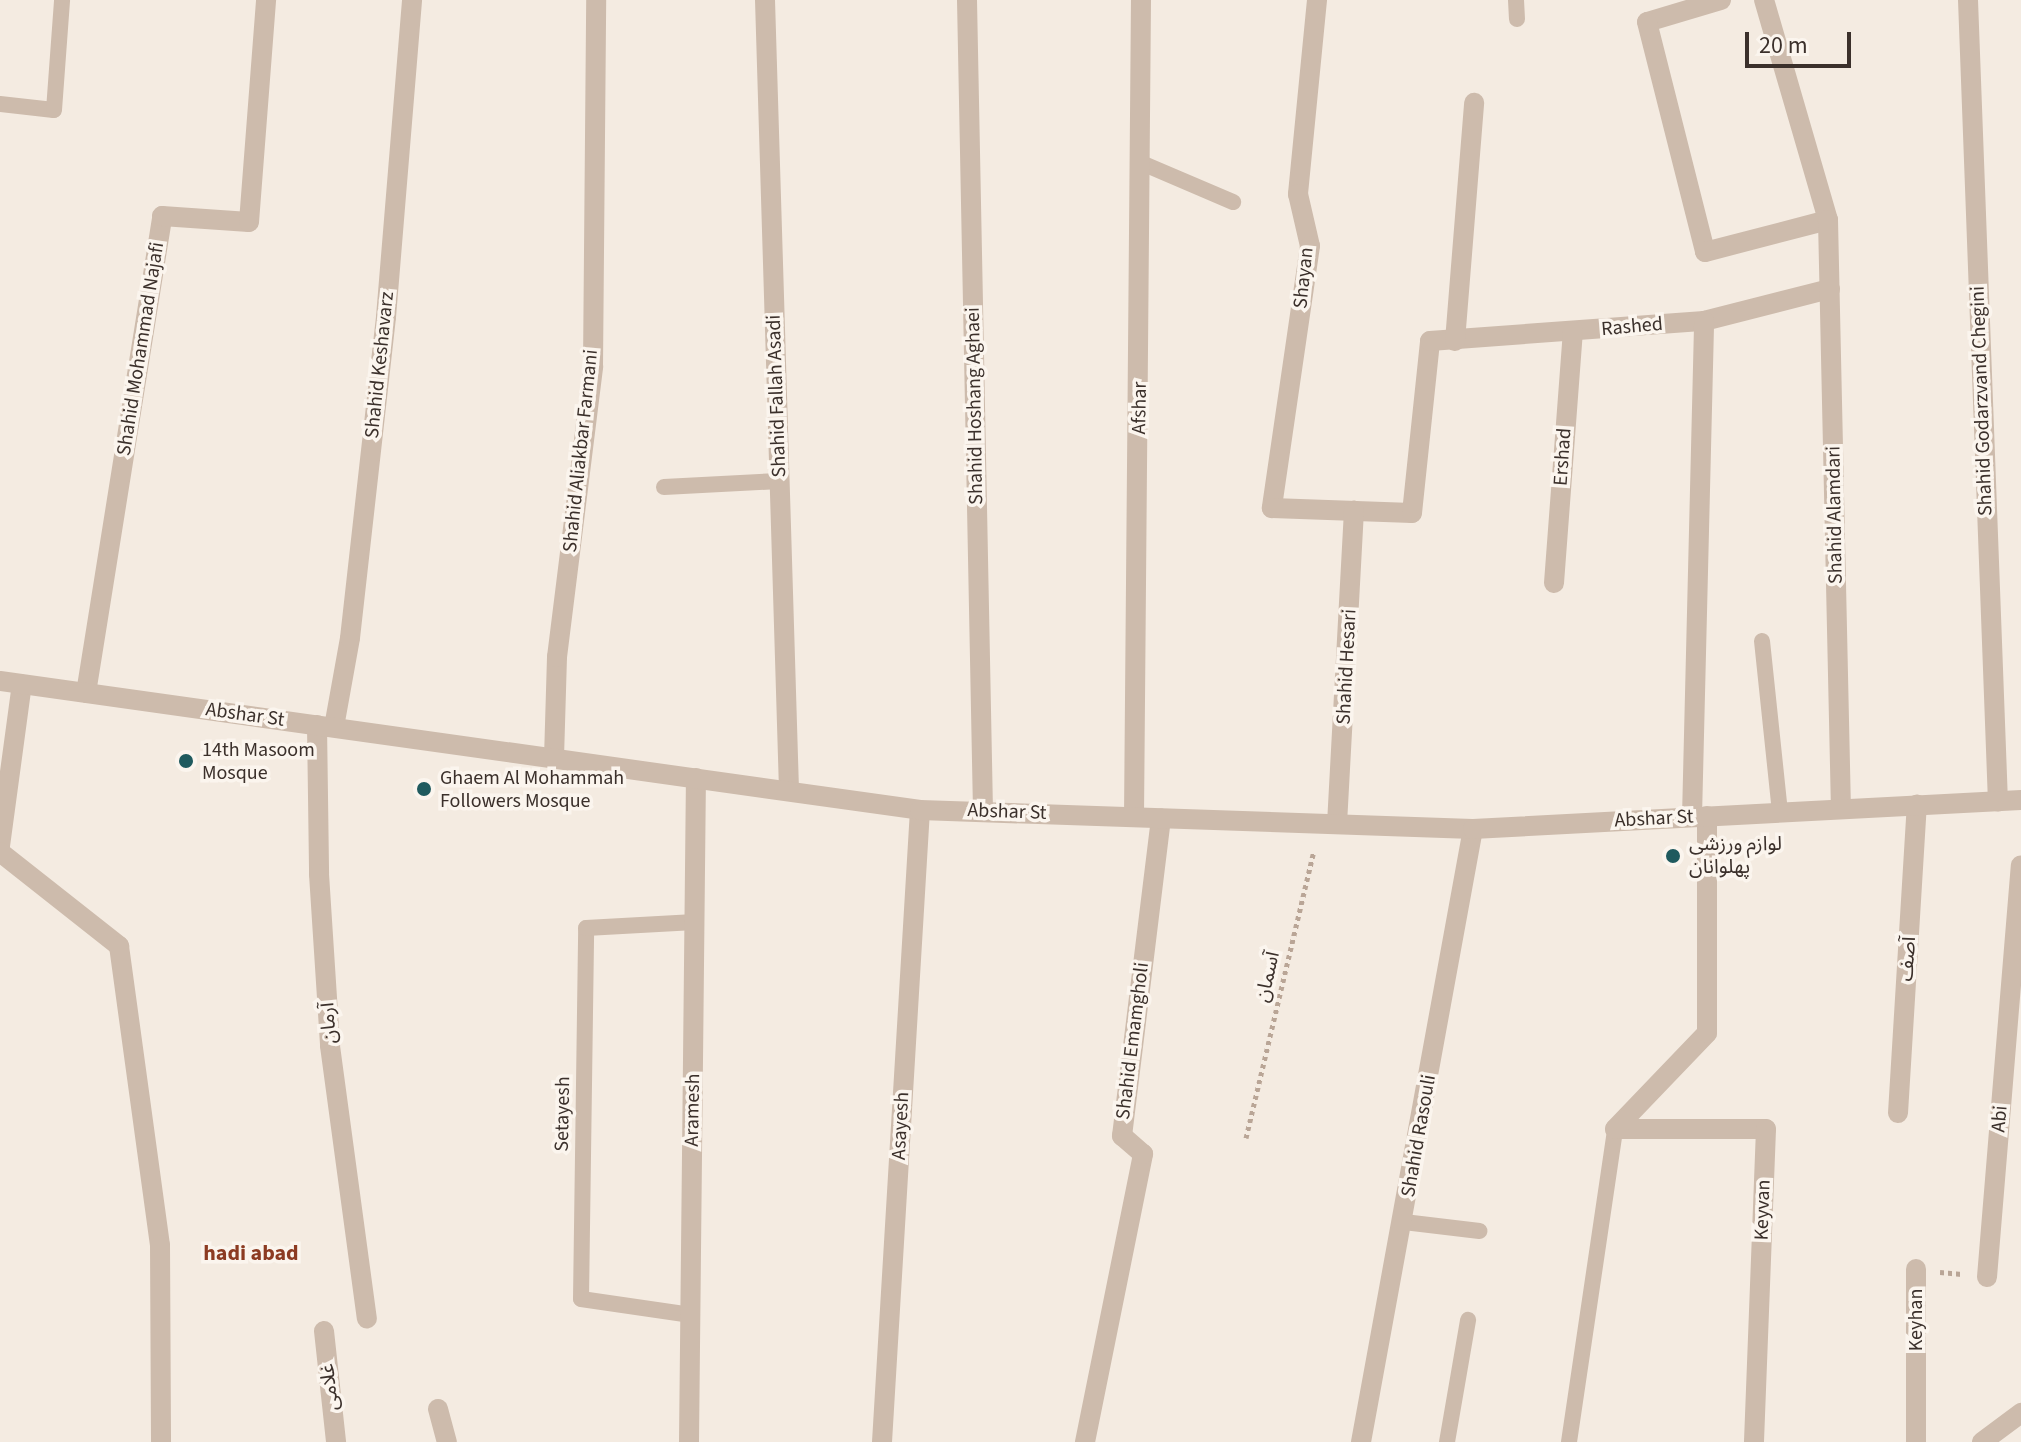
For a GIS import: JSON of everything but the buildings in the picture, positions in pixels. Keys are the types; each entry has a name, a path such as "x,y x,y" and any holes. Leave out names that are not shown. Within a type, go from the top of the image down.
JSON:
{"street":[{"name":"Shahid Mohammad Najafi","path":"86,693 162,216 249,222 266,0"},
{"name":"Shahid Keshavarz","path":"326,726 350,638 384,332 412,0"},
{"name":"Shahid Aliakbar Farmani","path":"554,758 557,657 593,366 596,0"},
{"name":"Shahid Fallah Asadi","path":"765,0 789,791"},
{"name":"Shahid Hoshang Aghaei","path":"967,0 983,812"},
{"name":"Afshar","path":"1134,817 1144,164 1141,0"},
{"name":"Shayan","path":"1317,0 1298,194 1310,246 1272,508 1354,510"},
{"name":"Shahid Alamdari","path":"1764,0 1828,220 1841,809"},
{"name":"Shahid Godarzvand Chegini","path":"1968,0 1998,801"},
{"path":"1710,2 1647,22 1702,248 1710,252 1828,220"},
{"path":"1455,341 1474,103"},
{"name":"Rashed","path":"1354,510 1412,513 1430,341 1704,321 1830,289"},
{"path":"1615,1129 1707,1033 1699,817 1704,321"},
{"name":"Ershad","path":"1554,583 1573,332"},
{"name":"Shahid Hesari","path":"1329,824 1354,510"},
{"name":"Abshar St","path":"0,681 920,810 1473,829 2021,800"},
{"path":"0,846 22,684"},
{"name":"آرمان","path":"326,726 319,874 330,1046 367,1319"},
{"name":"Aramesh","path":"689,1442 696,778"},
{"name":"آصف","path":"1898,1113 1917,805"},
{"name":"Asayesh","path":"882,1442 920,810"},
{"name":"Shahid Emamgholi","path":"1085,1442 1143,1154 1122,1136 1161,818"},
{"name":"Shahid Rasouli","path":"1361,1442 1404,1222 1473,829"},
{"path":"0,852 119,946 160,1245 161,1442"},
{"name":"Abi","path":"1987,1277 2021,865"},
{"name":"Keyvan","path":"1615,1129 1766,1129 1754,1442"},
{"name":"Keyhan","path":"1916,1269 1916,1442"},
{"name":"غلامی","path":"324,1331 336,1442"},
{"path":"438,1409 447,1442"},
{"path":"1982,1442 2021,1413"}],"lane":[{"path":"0,104 54,110 62,0"},
{"path":"1516,0 1517,19"},
{"path":"1144,164 1233,202"},
{"path":"664,487 779,481"},
{"path":"1762,641 1780,813"},
{"name":"Setayesh","path":"691,1315 581,1299 586,928 695,922"},
{"path":"1569,1442 1615,1129"},
{"path":"1404,1222 1479,1231"},
{"path":"1447,1442 1468,1320"}],"path":[{"name":"آسمان","path":"1246,1138 1329,824"},
{"name":"Keyhan","path":"1916,1269 1987,1277"}],"place":[{"name":"14th Masoom Mosque","path":"186,761"},
{"name":"Ghaem Al Mohammah Followers Mosque","path":"424,789"},
{"name":"لوازم ورزشی پهلوانان","path":"1673,856"}],"district":[{"name":"hadi abad","path":"251,1254"}]}
